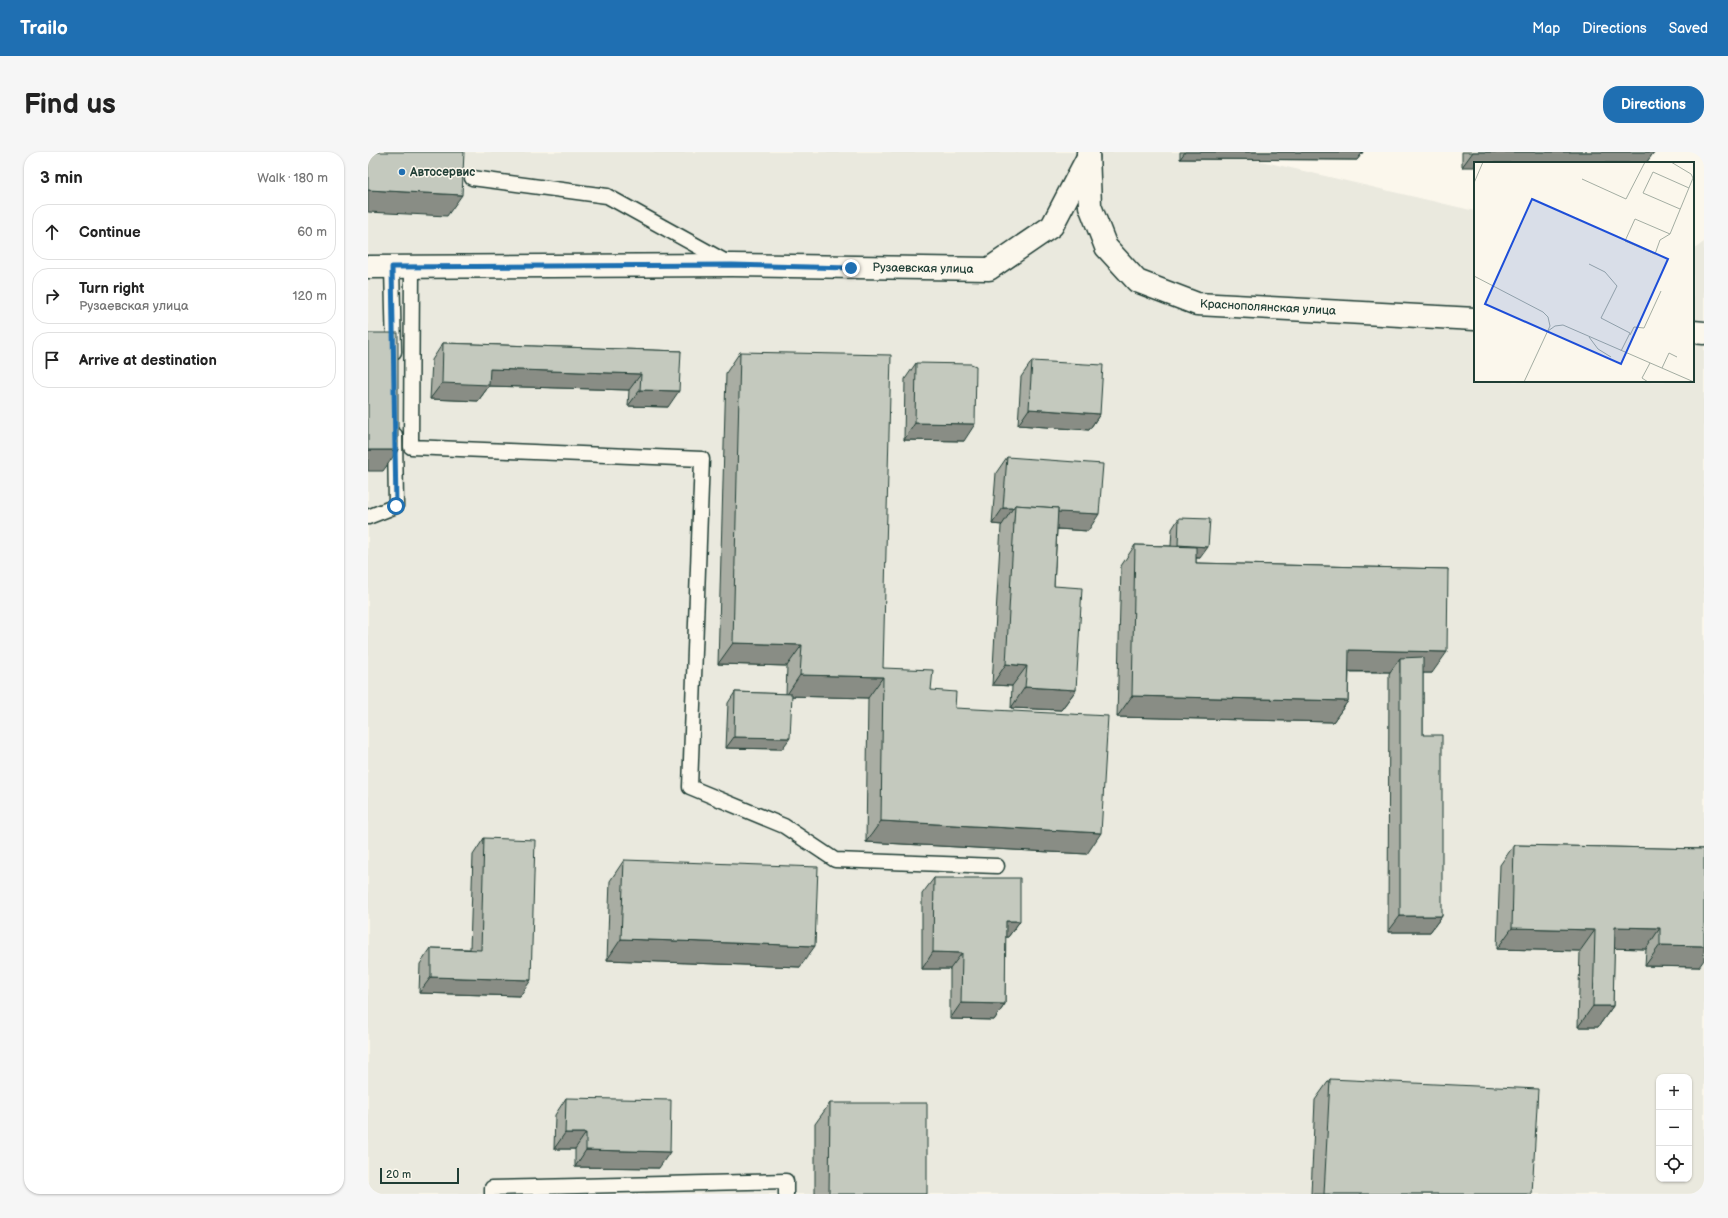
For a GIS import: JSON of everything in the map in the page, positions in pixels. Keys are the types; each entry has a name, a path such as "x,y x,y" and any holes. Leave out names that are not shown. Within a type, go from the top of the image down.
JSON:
{"street":[{"name":"Рузаевская улица","path":"368,267 732,265 989,269 1052,226 1088,154"},
{"name":"Краснополянская улица","path":"1088,154 1090,206 1106,247 1137,281 1196,304 1474,319"},
{"path":"1694,332 1704,333"}],"lane":[{"path":"472,178 607,196 732,265"},
{"path":"394,362 402,267"},
{"path":"402,267 411,447 702,459 690,787 784,826 835,860 997,866"},
{"path":"368,517 396,506 395,418"},
{"path":"492,1194 492,1188 786,1181 786,1194"}],"shaded area":[{"path":"368,152 1222,152 1474,211 1474,382 1694,382 1694,249 1704,242 1704,1194 368,1194"}],"building":[{"path":"368,152 464,152 462,195 368,190"},
{"path":"368,333 398,333 398,450 368,450"},
{"path":"443,343 681,351 679,391 640,390 641,374 490,369 489,385 442,383"},
{"path":"740,352 891,355 883,668 933,670 931,690 956,692 955,708 1108,716 1101,833 881,821 883,677 800,675 802,645 733,643"},
{"path":"1032,361 1103,365 1100,414 1029,409"},
{"path":"916,363 971,364 976,366 975,424 915,423"},
{"path":"1007,457 1103,464 1099,514 1058,512 1058,508 1015,505 1013,508 1003,508"},
{"path":"1015,505 1058,508 1054,586 1082,588 1076,690 1025,687 1027,666 1006,664"},
{"path":"1179,518 1210,519 1208,547 1178,545"},
{"path":"1135,545 1196,547 1196,563 1448,569 1447,652 1349,650 1348,701 1132,696"},
{"path":"1423,657 1423,735 1442,735 1442,916 1400,916 1400,658"},
{"path":"735,692 792,694 790,738 734,737"},
{"path":"484,838 535,840 531,980 431,977 431,948 481,950"},
{"path":"1514,845 1704,849 1704,946 1660,945 1660,928 1615,927 1613,1006 1593,1006 1595,930 1512,928"},
{"path":"624,860 818,867 815,946 621,939"},
{"path":"934,878 1020,878 1020,921 1006,921 1005,1004 961,1003 962,953 933,952"},
{"path":"1330,1079 1538,1089 1532,1194 1324,1194"},
{"path":"566,1098 671,1100 670,1152 586,1150 586,1133 565,1133"},
{"path":"830,1103 927,1103 927,1194 829,1194"}],"place":[{"name":"Автосервис","path":"402,172"}],"route":[{"path":"396,506 392,267 732,265 851,268"}]}
